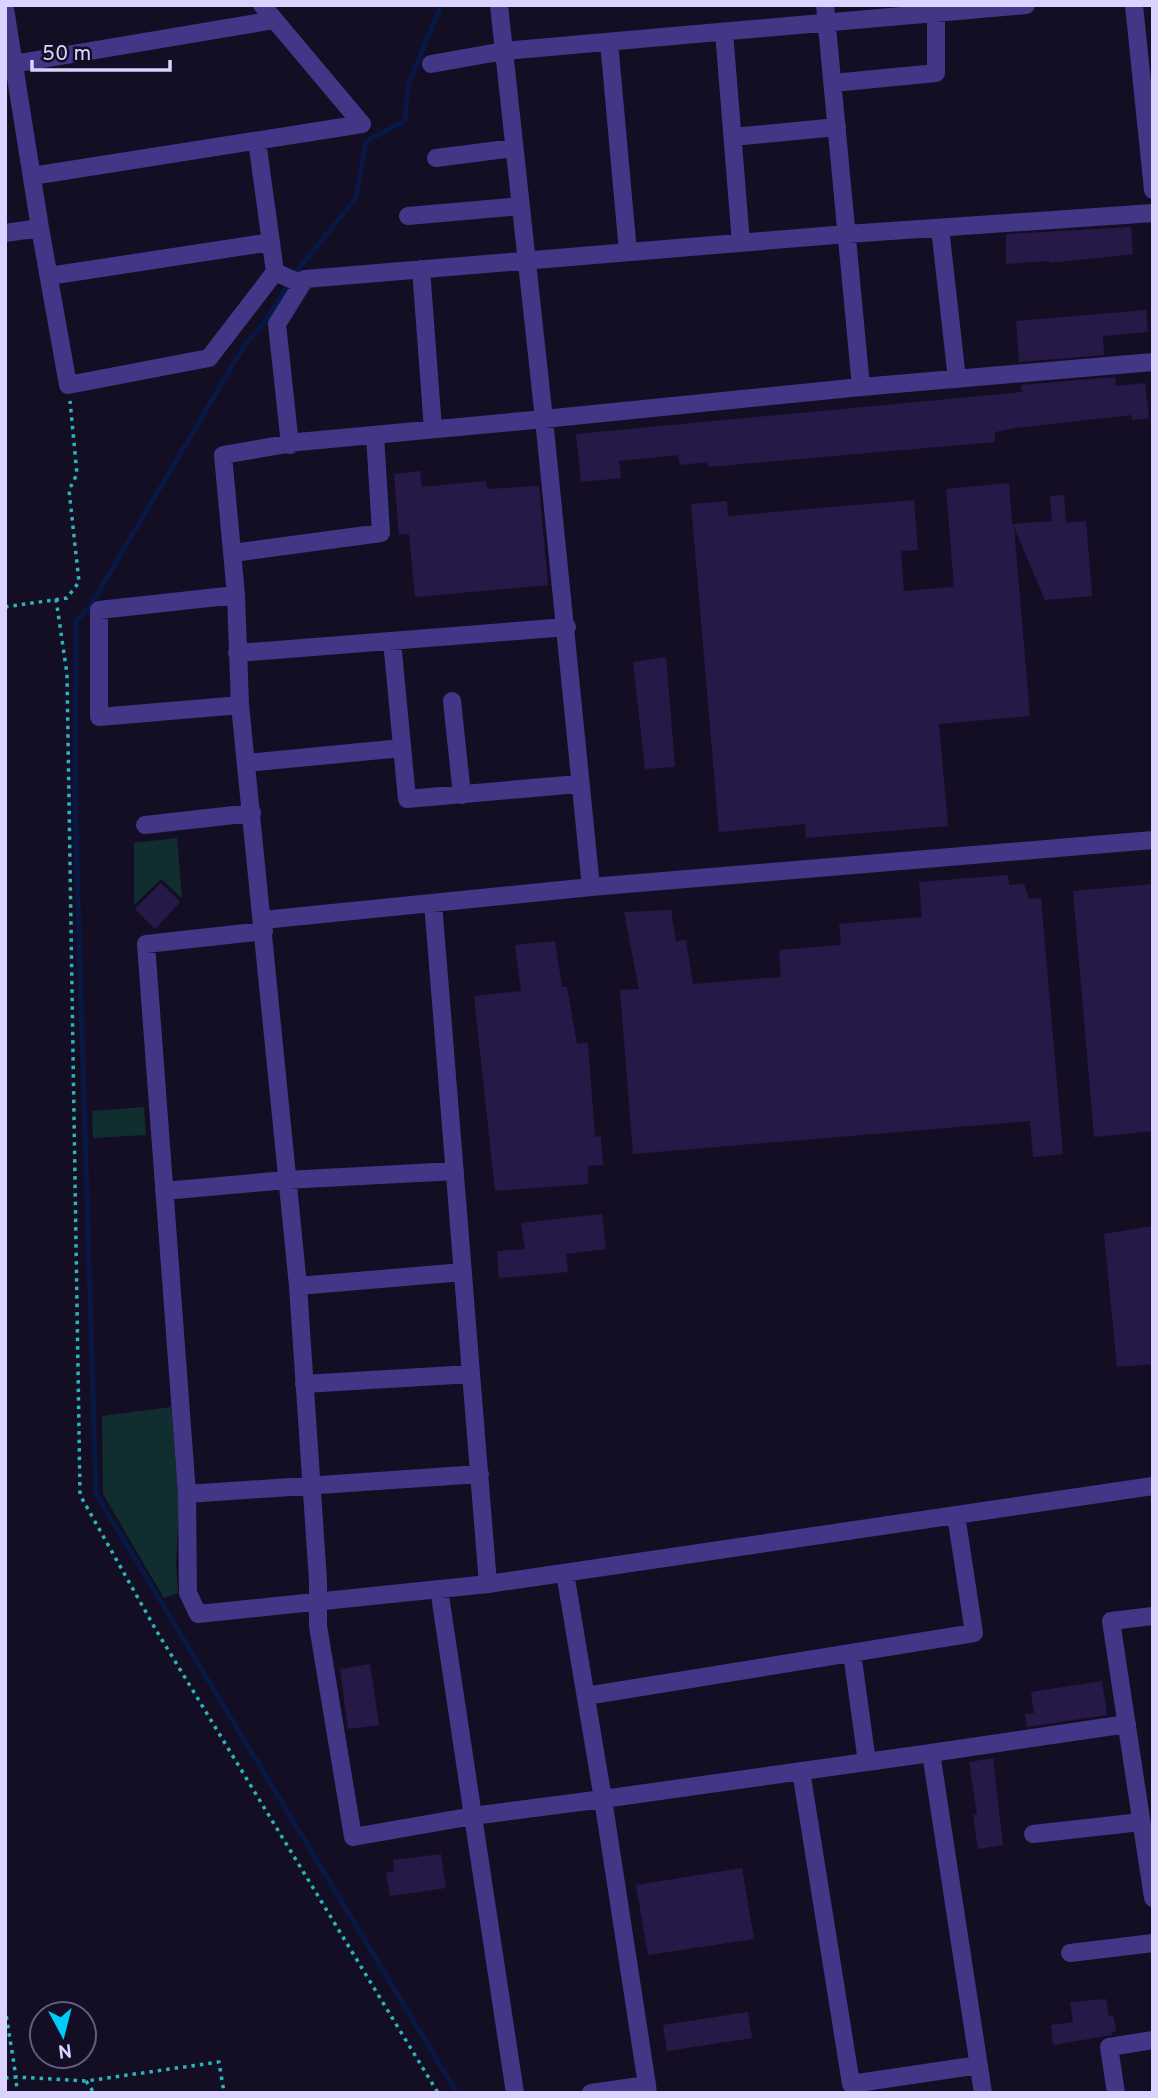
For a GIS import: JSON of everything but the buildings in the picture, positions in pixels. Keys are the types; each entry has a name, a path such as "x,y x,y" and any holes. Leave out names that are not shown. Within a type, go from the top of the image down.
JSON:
{"street":[{"path":"32,176 362,124 262,5"},
{"path":"499,5 567,628 578,784 591,887"},
{"path":"431,64 504,51 724,32 826,14 1026,5"},
{"path":"1134,5 1153,190"},
{"path":"5,10 13,64 13,114 32,176 68,385 209,358 277,273 257,141"},
{"path":"834,83 936,73 928,11"},
{"path":"826,14 861,387"},
{"path":"13,64 274,20"},
{"path":"724,32 741,243"},
{"path":"609,42 628,252"},
{"path":"733,137 837,127"},
{"path":"436,158 514,148"},
{"path":"408,216 521,206"},
{"path":"290,445 277,324 305,279 847,234 1153,213"},
{"path":"5,233 40,228"},
{"path":"940,228 957,379"},
{"path":"48,276 271,242"},
{"path":"421,269 433,429"},
{"path":"277,273 301,284"},
{"path":"1127,1724 473,1816 353,1837 318,1626 319,1602 298,1286 240,705 236,595 223,454 544,418 1153,362"},
{"path":"233,553 381,533 375,435"},
{"path":"236,595 99,610 99,717 240,705"},
{"path":"237,653 567,628"},
{"path":"392,641 407,799 578,784"},
{"path":"452,701 462,795"},
{"path":"247,763 402,748"},
{"path":"145,825 251,813"},
{"path":"1153,839 433,903 146,944 187,1494 188,1593 198,1614 488,1584 1153,1486"},
{"path":"433,903 488,1584"},
{"path":"164,1191 286,1180 455,1171"},
{"path":"298,1286 463,1272"},
{"path":"304,1384 471,1374"},
{"path":"187,1494 480,1474"},
{"path":"586,1696 974,1633 956,1515"},
{"path":"565,1573 603,1798 647,2089 591,2093"},
{"path":"439,1590 516,2093"},
{"path":"1153,1616 1111,1621 1153,1898"},
{"path":"852,1653 867,1762"},
{"path":"930,1753 983,2093"},
{"path":"800,1771 850,2084 979,2065"},
{"path":"1033,1834 1141,1822"},
{"path":"1070,1953 1153,1942"},
{"path":"1116,2093 1110,2047 1153,2040"}],"path":[{"path":"5,607 67,598 79,582 69,491 77,474 68,385"},
{"path":"56,599 67,674 80,1496 156,1630 438,2093"},
{"path":"5,2008 17,2093"},
{"path":"5,2078 86,2081 219,2063 224,2093"},
{"path":"86,2081 93,2093"}],"green space":[{"path":"177,838 182,898 161,879 134,905 134,843"},
{"path":"144,1107 146,1135 93,1138 92,1111"},
{"path":"171,1407 179,1506 176,1564 178,1593 164,1598 103,1494 102,1416"}],"waterway":[{"path":"441,5 408,86 405,121 366,141 356,198 296,272 265,322 244,346 89,608 76,621 75,801 96,1494 457,2093"}]}
